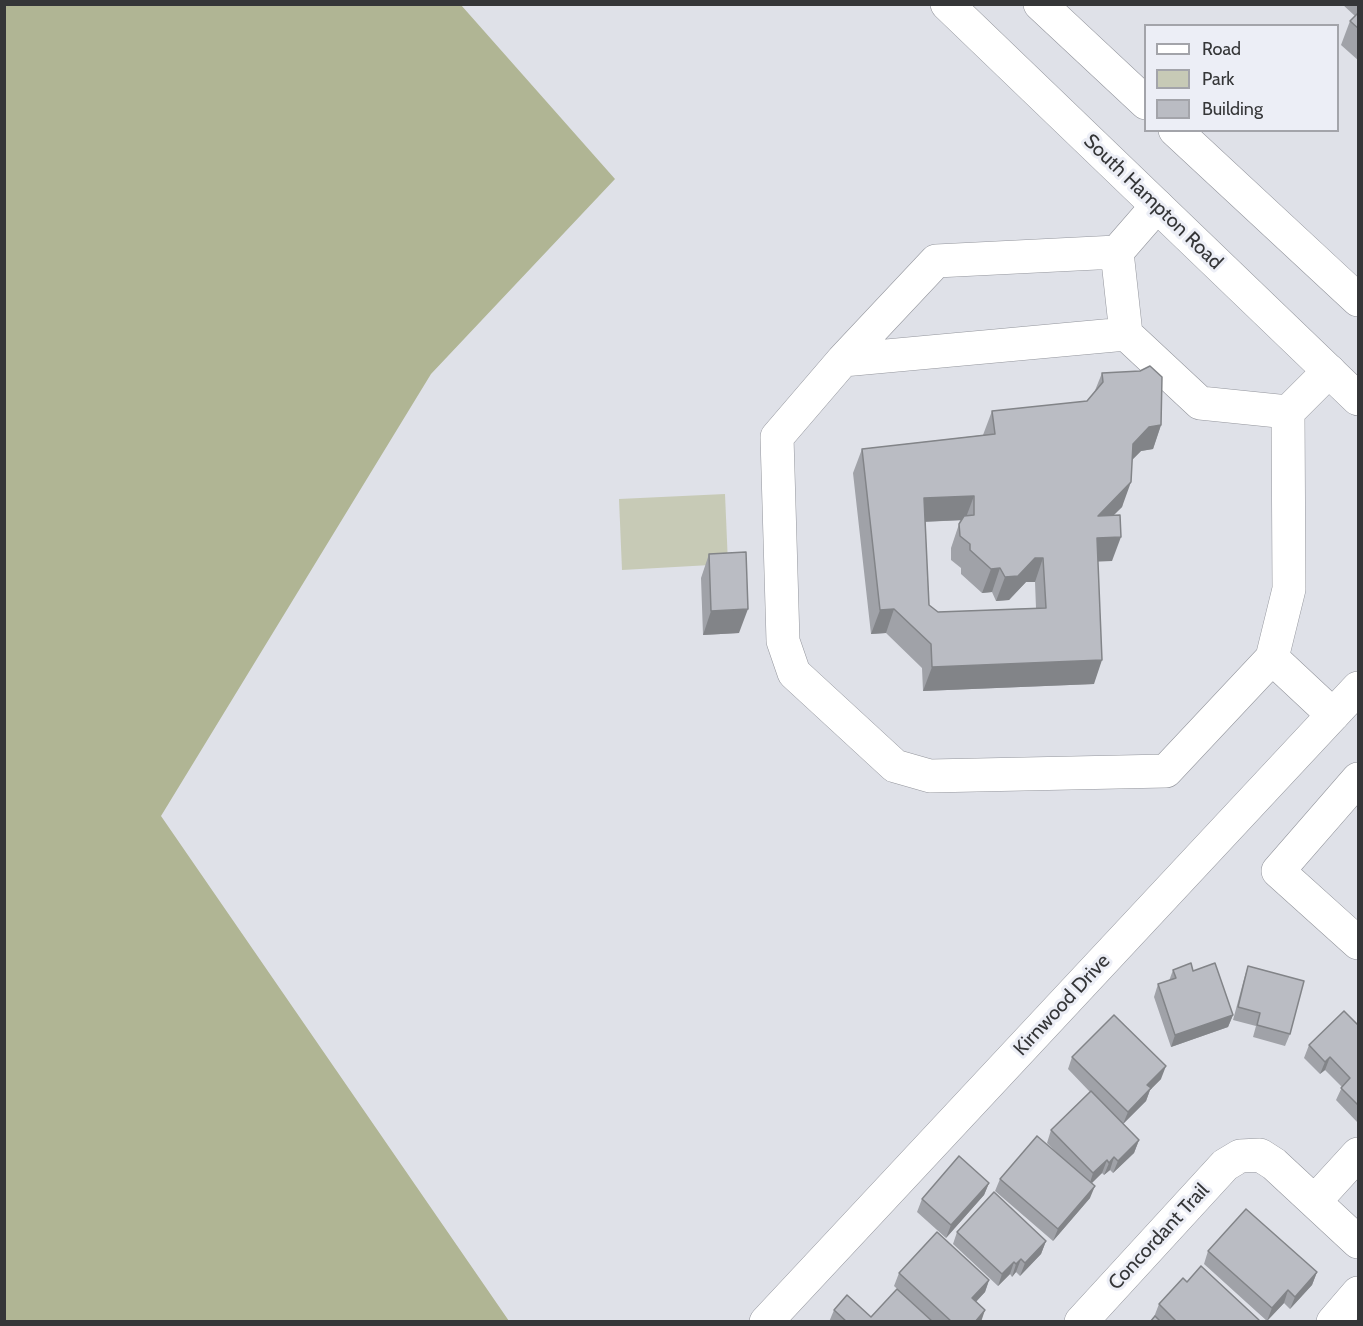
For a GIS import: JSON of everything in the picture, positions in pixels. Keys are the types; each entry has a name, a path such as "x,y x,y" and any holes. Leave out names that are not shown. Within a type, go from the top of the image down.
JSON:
{"street":[{"name":"South Hampton Road","path":"947,4 1359,399"},
{"path":"1052,9 1144,101"},
{"path":"1177,132 1359,300"},
{"path":"1157,206 1117,252 936,261 843,360 777,437 783,642 794,674 895,766 930,776 1166,771 1272,658 1289,589 1288,412 1329,371"},
{"path":"1117,252 1126,334 1200,403 1288,412"},
{"path":"843,360 1126,334"},
{"path":"1272,658 1333,716"},
{"name":"Kirnwood Drive","path":"766,1322 1359,688"},
{"path":"1359,779 1278,871 1359,943"},
{"path":"1359,1154 1315,1201 1359,1242"},
{"name":"Concordant Trail","path":"1081,1322 1225,1165 1240,1156 1260,1155 1274,1164 1315,1201"},
{"path":"1332,1322 1359,1293"}],"green space":[{"path":"5,4 461,5 615,179 431,374 161,816 509,1321 5,1321"},
{"path":"725,494 728,564 622,570 619,499"}],"building":[{"path":"1359,12 1359,29 1350,21"},
{"path":"1150,366 1162,377 1161,425 1149,427 1133,444 1131,482 1098,516 1120,515 1121,537 1097,538 1102,660 932,667 931,644 894,609 880,610 862,449 995,434 992,411 1087,401 1103,382 1102,373 1140,371","holes":["974,496 974,515 964,516 959,524 960,536 970,544 970,550 991,569 1000,568 1005,577 1018,576 1035,558 1043,558 1046,608 938,612 929,605 924,498"]},
{"path":"746,552 748,609 711,611 709,554"},
{"path":"1191,963 1193,971 1215,963 1233,1015 1175,1035 1158,984 1176,978 1173,970"},
{"path":"1248,966 1304,981 1290,1034 1257,1025 1260,1013 1238,1007"},
{"path":"1344,1011 1359,1026 1359,1106 1341,1088 1350,1078 1330,1057 1325,1062 1309,1045"},
{"path":"1114,1015 1166,1066 1147,1085 1151,1088 1128,1112 1072,1057"},
{"path":"1091,1091 1139,1140 1118,1161 1114,1157 1109,1163 1107,1160 1093,1173 1051,1130"},
{"path":"1037,1136 1095,1186 1058,1229 1000,1179"},
{"path":"959,1156 989,1183 951,1225 922,1199"},
{"path":"994,1192 1046,1241 1025,1263 1021,1259 1016,1264 1014,1262 1002,1274 957,1232"},
{"path":"1246,1209 1317,1272 1295,1297 1288,1290 1272,1308 1208,1251"},
{"path":"937,1232 989,1280 972,1298 985,1310 975,1322 952,1322 899,1273"},
{"path":"1201,1266 1259,1320 1258,1322 1177,1322 1159,1304 1183,1278 1187,1282"},
{"path":"897,1289 933,1322 847,1322 834,1310 847,1295 871,1317"},
{"path":"1155,1316 1161,1322 1150,1322"}]}
